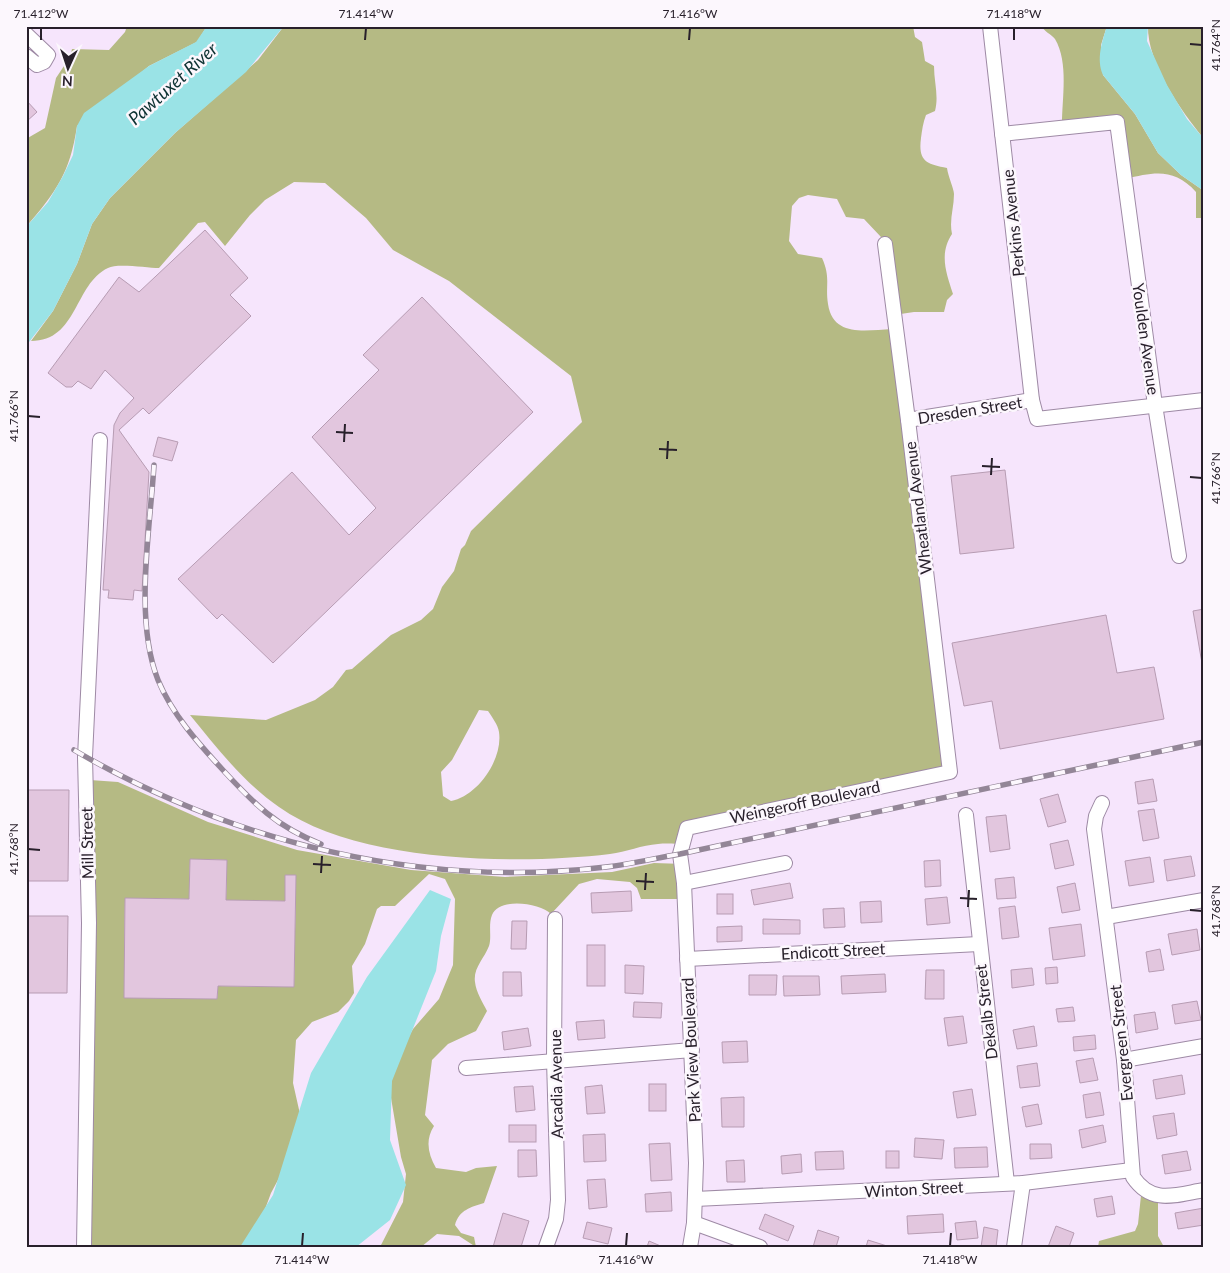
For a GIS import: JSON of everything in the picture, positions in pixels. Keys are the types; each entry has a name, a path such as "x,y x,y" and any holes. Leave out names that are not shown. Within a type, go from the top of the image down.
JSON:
{"street":[{"name":"Perkins Avenue","path":"990,26 1032,400 1037,419 1155,405"},
{"path":"26,34 48,55 44,62 37,65 26,56"},
{"name":"Youlden Avenue","path":"1002,134 1117,122 1155,405 1178,556"},
{"name":"Wheatland Avenue","path":"884,244 908,420 950,772"},
{"name":"Dresden Street","path":"908,420 1032,400"},
{"path":"1155,405 1204,400"},
{"name":"Mill Street","path":"84,1247 89,923 85,757 100,440"},
{"name":"Weingeroff Boulevard","path":"680,854 687,828 695,825 950,772"},
{"name":"Evergreen Street","path":"1102,803 1096,816 1094,830 1124,1060 1132,1170"},
{"name":"Dekalb Street","path":"966,815 978,944 1007,1184"},
{"name":"Park View Boulevard","path":"680,854 684,883 692,1050 695,1199 690,1247"},
{"path":"684,883 785,864"},
{"path":"1106,917 1204,900"},
{"name":"Arcadia Avenue","path":"546,1247 556,1219 558,1200 554,1060 555,919"},
{"name":"Endicott Street","path":"687,959 978,944"},
{"path":"1124,1060 1204,1046"},
{"path":"466,1068 692,1050"},
{"path":"1132,1170 1133,1177 1141,1189 1155,1196 1172,1196 1204,1190"},
{"name":"Winton Street","path":"695,1199 1023,1183 1132,1170"},
{"path":"1014,1247 1023,1183"},
{"path":"694,1222 760,1247"}],"path":[{"path":"1204,36 1204,50"}],"shaded area":[{"path":"127,26 207,26 197,42 149,66 77,126 70,157 60,181 46,203 26,227 26,139 45,128 56,78 70,57 72,49 109,50 125,32"},
{"path":"284,26 913,26 915,37 922,42 925,61 934,66 936,94 935,111 926,115 924,121 920,146 922,157 929,163 947,168 954,194 952,234 948,241 945,256 946,271 953,294 947,300 944,312 914,312 894,315 885,244 864,219 846,217 837,199 808,195 799,198 792,206 789,241 798,254 822,258 827,276 828,304 831,315 837,322 852,330 892,329 946,766 694,820 684,844 652,845 610,854 530,859 439,856 351,840 312,826 279,807 266,798 243,776 190,715 266,720 315,700 333,687 346,670 352,669 391,635 421,620 433,609 442,587 454,571 461,549 465,545 471,531 582,422 571,376 449,281 393,250 366,218 325,183 294,182 265,200 225,246 205,222 198,223 159,268 125,266 108,268 88,286 67,322 58,332 46,339 31,341 53,311 77,264 92,224 110,198 175,133 258,60","holes":["479,710 488,711 499,732 499,743 493,764 487,775 470,792 461,798 451,801 443,796 441,772 452,760"]},
{"path":"1041,26 1107,26 1101,45 1103,75 1135,114 1158,153 1181,175 1204,191 1204,218 1196,218 1196,192 1188,184 1172,175 1155,174 1125,179 1117,127 1062,125 1064,81 1062,59 1055,39"},
{"path":"1148,26 1204,26 1204,139 1185,115 1159,71 1149,40"},
{"path":"90,780 118,782 208,822 297,850 411,870 505,877 612,872 654,863 684,864 684,899 641,899 637,888 630,882 597,879 579,884 551,914 538,907 511,904 496,909 492,915 489,946 477,968 475,977 477,990 487,1011 476,1031 448,1044 432,1060 425,1115 434,1126 429,1136 429,1147 431,1158 436,1168 466,1172 476,1168 497,1166 484,1203 470,1208 459,1216 455,1225 461,1233 474,1237 476,1247 459,1236 437,1234 421,1247 380,1247 403,1202 406,1174 401,1157 390,1092 394,1064 413,1029 439,999 453,965 455,899 445,879 429,874 395,906 381,906 377,909 365,944 352,966 354,993 338,1012 312,1022 296,1040 293,1083 302,1123 300,1139 271,1193 251,1247 84,1247","holes":["190,859 227,860 226,900 285,901 285,875 296,875 294,987 218,986 217,999 124,997 125,898 189,899"]},
{"path":"1142,1186 1158,1192 1158,1236 1164,1247 1098,1247 1099,1241 1135,1231 1138,1224"}],"water":[{"name":"Pawtuxet River","path":"207,26 284,26 246,72 175,133 110,198 92,224 77,264 53,311 26,346 26,227 48,202 63,176 73,155 77,126 84,113 149,66 196,42"},
{"path":"1107,26 1148,26 1147,41 1167,85 1187,119 1204,139 1204,191 1181,175 1158,153 1135,114 1103,75 1100,57"},
{"path":"430,890 451,899 441,936 436,971 392,1081 390,1140 406,1185 390,1220 356,1247 240,1247 273,1195 311,1073 367,977"}],"building":[{"path":"26,100 37,112 26,122"},
{"path":"205,230 248,278 230,295 251,316 149,414 143,408 119,430 149,472 142,591 134,590 133,600 108,598 109,590 103,590 114,425 120,413 134,398 105,370 91,389 78,381 72,387 66,387 48,373 119,277 139,292"},
{"path":"422,297 533,412 273,663 222,614 217,619 178,579 292,472 349,535 376,508 312,437 379,370 363,355"},
{"path":"158,437 178,442 172,461 153,456"},
{"path":"1005,470 1014,548 960,554 951,476"},
{"path":"1204,609 1204,675 1193,611"},
{"path":"1106,615 1117,673 1154,667 1164,719 1000,749 992,701 964,706 952,643"},
{"path":"1153,779 1157,801 1138,804 1135,782"},
{"path":"26,790 69,790 68,881 26,881"},
{"path":"1058,794 1066,822 1048,827 1040,799"},
{"path":"1154,809 1159,838 1143,841 1138,811"},
{"path":"1006,815 1010,849 990,852 986,817"},
{"path":"1068,840 1074,865 1055,869 1050,844"},
{"path":"1191,856 1195,876 1167,881 1164,860"},
{"path":"1150,857 1154,882 1129,886 1125,861"},
{"path":"190,859 227,860 226,900 285,901 285,875 296,875 294,987 218,986 217,999 124,998 125,898 189,899"},
{"path":"940,860 941,886 925,887 924,861"},
{"path":"1014,877 1016,898 997,899 995,879"},
{"path":"790,883 793,898 754,905 751,890"},
{"path":"1075,883 1080,910 1062,913 1057,887"},
{"path":"631,891 632,911 592,913 591,893"},
{"path":"717,894 733,894 733,914 717,914"},
{"path":"947,897 950,923 927,925 925,899"},
{"path":"881,901 882,922 861,923 860,902"},
{"path":"1015,906 1019,937 1002,939 999,908"},
{"path":"844,908 845,927 824,928 823,909"},
{"path":"26,916 68,916 67,993 26,993"},
{"path":"763,919 800,920 800,934 763,934"},
{"path":"512,921 527,921 526,949 511,949"},
{"path":"1081,924 1085,956 1053,960 1049,928"},
{"path":"742,926 742,941 717,942 717,927"},
{"path":"1197,929 1200,950 1172,955 1168,934"},
{"path":"587,945 605,945 605,986 587,986"},
{"path":"1160,949 1164,970 1149,972 1146,952"},
{"path":"625,965 644,966 643,994 625,993"},
{"path":"1057,967 1058,983 1046,984 1045,968"},
{"path":"1032,968 1034,985 1012,988 1011,970"},
{"path":"926,970 944,970 944,999 925,999"},
{"path":"503,972 521,972 522,996 503,996"},
{"path":"885,974 886,992 842,994 841,976"},
{"path":"749,975 777,975 776,995 749,995"},
{"path":"783,976 819,976 820,995 784,996"},
{"path":"1197,1001 1201,1020 1175,1024 1172,1005"},
{"path":"634,1002 662,1003 661,1018 633,1017"},
{"path":"1073,1007 1075,1021 1058,1022 1056,1009"},
{"path":"1155,1012 1158,1029 1136,1033 1134,1015"},
{"path":"963,1016 967,1043 948,1046 944,1018"},
{"path":"604,1020 605,1038 578,1040 576,1022"},
{"path":"1034,1026 1037,1046 1017,1049 1013,1030"},
{"path":"528,1028 531,1046 504,1050 502,1032"},
{"path":"1095,1035 1096,1049 1074,1051 1073,1037"},
{"path":"747,1041 748,1062 723,1063 722,1042"},
{"path":"1093,1058 1098,1080 1080,1083 1076,1061"},
{"path":"1037,1063 1040,1086 1020,1088 1017,1066"},
{"path":"1182,1075 1185,1094 1156,1099 1153,1080"},
{"path":"649,1084 666,1084 666,1111 649,1111"},
{"path":"602,1085 605,1113 587,1114 585,1087"},
{"path":"533,1086 535,1110 516,1112 514,1087"},
{"path":"972,1089 976,1115 957,1118 953,1092"},
{"path":"1100,1092 1104,1115 1086,1118 1083,1095"},
{"path":"744,1097 744,1127 722,1127 721,1098"},
{"path":"1038,1104 1042,1124 1026,1127 1022,1107"},
{"path":"1174,1113 1177,1135 1157,1139 1153,1116"},
{"path":"509,1125 536,1125 536,1142 509,1142"},
{"path":"1103,1125 1106,1142 1082,1148 1079,1130"},
{"path":"605,1134 606,1161 584,1162 583,1135"},
{"path":"915,1138 944,1140 942,1159 914,1157"},
{"path":"670,1143 672,1180 651,1181 649,1144"},
{"path":"1030,1144 1051,1144 1052,1158 1030,1159"},
{"path":"987,1147 988,1167 955,1168 954,1148"},
{"path":"518,1150 536,1150 537,1176 518,1177"},
{"path":"843,1151 844,1169 816,1170 815,1152"},
{"path":"886,1151 899,1151 899,1168 886,1168"},
{"path":"1187,1151 1191,1170 1165,1174 1162,1155"},
{"path":"801,1154 802,1172 782,1174 781,1156"},
{"path":"744,1160 745,1182 727,1182 726,1161"},
{"path":"605,1179 607,1207 589,1209 587,1180"},
{"path":"671,1192 672,1211 646,1212 645,1194"},
{"path":"1112,1196 1115,1214 1097,1217 1094,1199"},
{"path":"1204,1208 1204,1225 1178,1229 1175,1213"},
{"path":"503,1213 529,1221 521,1247 493,1247"},
{"path":"765,1214 794,1226 788,1241 759,1229"},
{"path":"943,1214 944,1232 908,1234 907,1216"},
{"path":"976,1221 978,1238 957,1240 955,1223"},
{"path":"587,1222 612,1228 608,1244 583,1238"},
{"path":"1056,1226 1074,1233 1069,1247 1048,1247"},
{"path":"984,1227 998,1230 996,1247 981,1247"},
{"path":"818,1230 839,1237 836,1247 813,1247"},
{"path":"868,1240 887,1246 887,1247 866,1247"},
{"path":"649,1241 663,1247 647,1247"}],"railway":[{"path":"154,465 147,546 145,603 151,656 158,680 186,728 245,793 279,822 291,830 321,844"},
{"path":"74,750 135,783 198,811 264,834 331,852 399,864 468,871 537,872 606,867 680,854 1204,742"}]}
